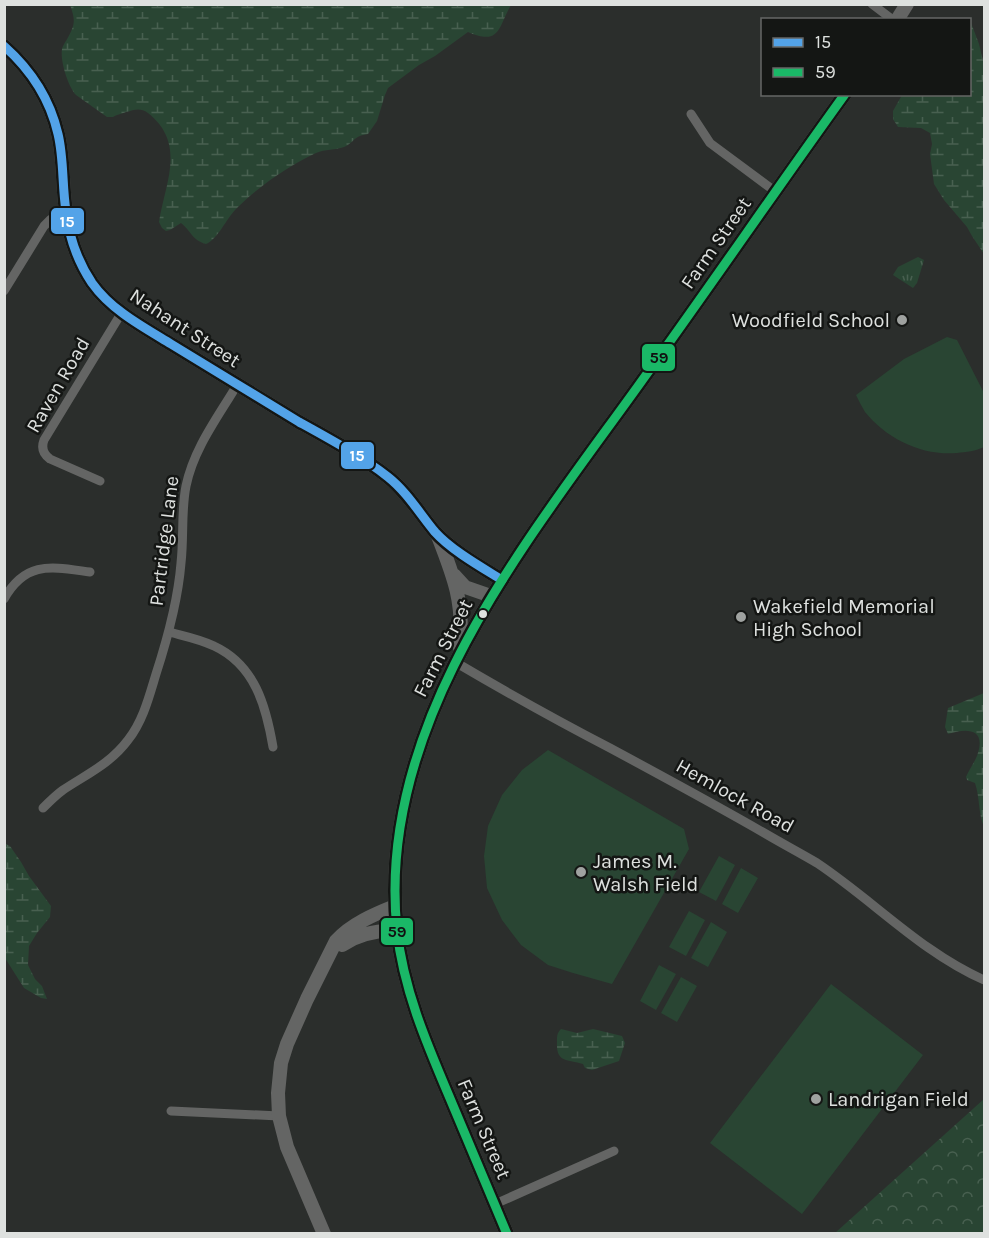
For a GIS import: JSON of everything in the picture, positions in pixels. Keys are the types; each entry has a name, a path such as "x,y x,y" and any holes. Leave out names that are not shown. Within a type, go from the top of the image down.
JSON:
{"main road":[{"path":"896,18 907,4"},
{"name":"Nahant Street","path":"4,46 29,72 54,118 61,146 65,209 70,236 93,284 122,312 146,328 387,476 416,506 437,534 454,575 462,619 457,657"},
{"name":"Farm Street","path":"507,1233 425,1038 407,985 395,906 398,837 408,784 423,737 457,657 491,597 590,452 844,96"},
{"name":"Nahant Street","path":"437,534 467,558 502,580"},
{"path":"454,575 469,589 491,597"},
{"path":"324,1233 291,1158 279,1116 278,1083 284,1054 336,941 344,933 395,906"},
{"path":"329,956 357,936 377,931 397,931"}],"street":[{"path":"872,4 892,18"},
{"path":"692,114 710,143 776,192"},
{"path":"4,291 44,226 65,209"},
{"name":"Raven Road","path":"100,481 49,458 42,445 122,312"},
{"name":"Partridge Lane","path":"43,808 58,793 89,775 121,749 133,733 144,711 169,632 180,574 184,500 189,475 199,449 237,385"},
{"path":"4,599 16,582 35,570 53,567 90,572"},
{"path":"169,632 213,645 229,655 244,670 255,684 265,706 273,747"},
{"name":"Hemlock Road","path":"457,657 597,742 687,789 816,863 934,952 984,980"},
{"path":"171,1111 279,1116"},
{"path":"495,1204 614,1151"}],"green space":[{"path":"70,4 511,5 497,32 493,35 487,37 468,32 388,88 377,121 368,134 359,136 344,147 316,153 274,178 236,209 214,238 206,244 195,238 181,223 166,231 159,222 170,164 167,138 160,125 148,113 140,110 107,117 76,95 70,86 62,60 62,47 74,23"},
{"path":"971,23 984,65 984,254 967,227 944,200 934,184 930,133 921,128 898,127 893,119 893,111 901,96 971,96"},
{"path":"918,257 924,260 917,283 913,288 893,275 898,267"},
{"path":"947,337 957,340 984,393 984,447 957,453 931,452 895,438 874,422 865,412 856,395 904,359"},
{"path":"984,693 984,827 975,783 967,780 966,777 977,756 979,740 977,735 968,731 948,734 945,727 948,708"},
{"name":"James M. Walsh Field","path":"548,750 684,829 689,849 612,984 548,965 521,945 502,920 487,888 484,856 488,826 502,795 522,770"},
{"path":"4,843 10,846 51,906 50,917 29,946 28,965 35,979 42,986 47,999 24,988 5,958"},
{"path":"719,856 735,865 716,901 699,892"},
{"path":"741,868 758,878 738,913 722,904"},
{"path":"689,911 705,920 686,956 669,947"},
{"path":"711,922 727,932 708,967 691,958"},
{"path":"659,965 676,974 656,1010 640,1001"},
{"path":"681,977 697,986 677,1022 661,1013"},
{"name":"Landrigan Field","path":"831,984 923,1055 802,1214 710,1143"},
{"path":"561,1029 577,1033 593,1029 622,1036 625,1043 619,1061 592,1070 585,1068 583,1064 564,1059 558,1054 557,1049"},
{"path":"984,1099 984,1233 835,1233"}],"transit line":[{"name":"15","path":"4,46 31,75 50,109 60,143 67,221 72,240 82,267 108,302 139,324 345,448 388,477 401,489 442,539 502,580"},
{"name":"59","path":"507,1234 432,1055 404,973 397,930 397,852 411,777 436,704 470,634 511,566 844,96"}],"place":[{"name":"Woodfield School","path":"902,320"},
{"name":"Wakefield Memorial High School","path":"741,617"},
{"name":"James M. Walsh Field","path":"581,872"},
{"name":"Landrigan Field","path":"816,1099"}]}
